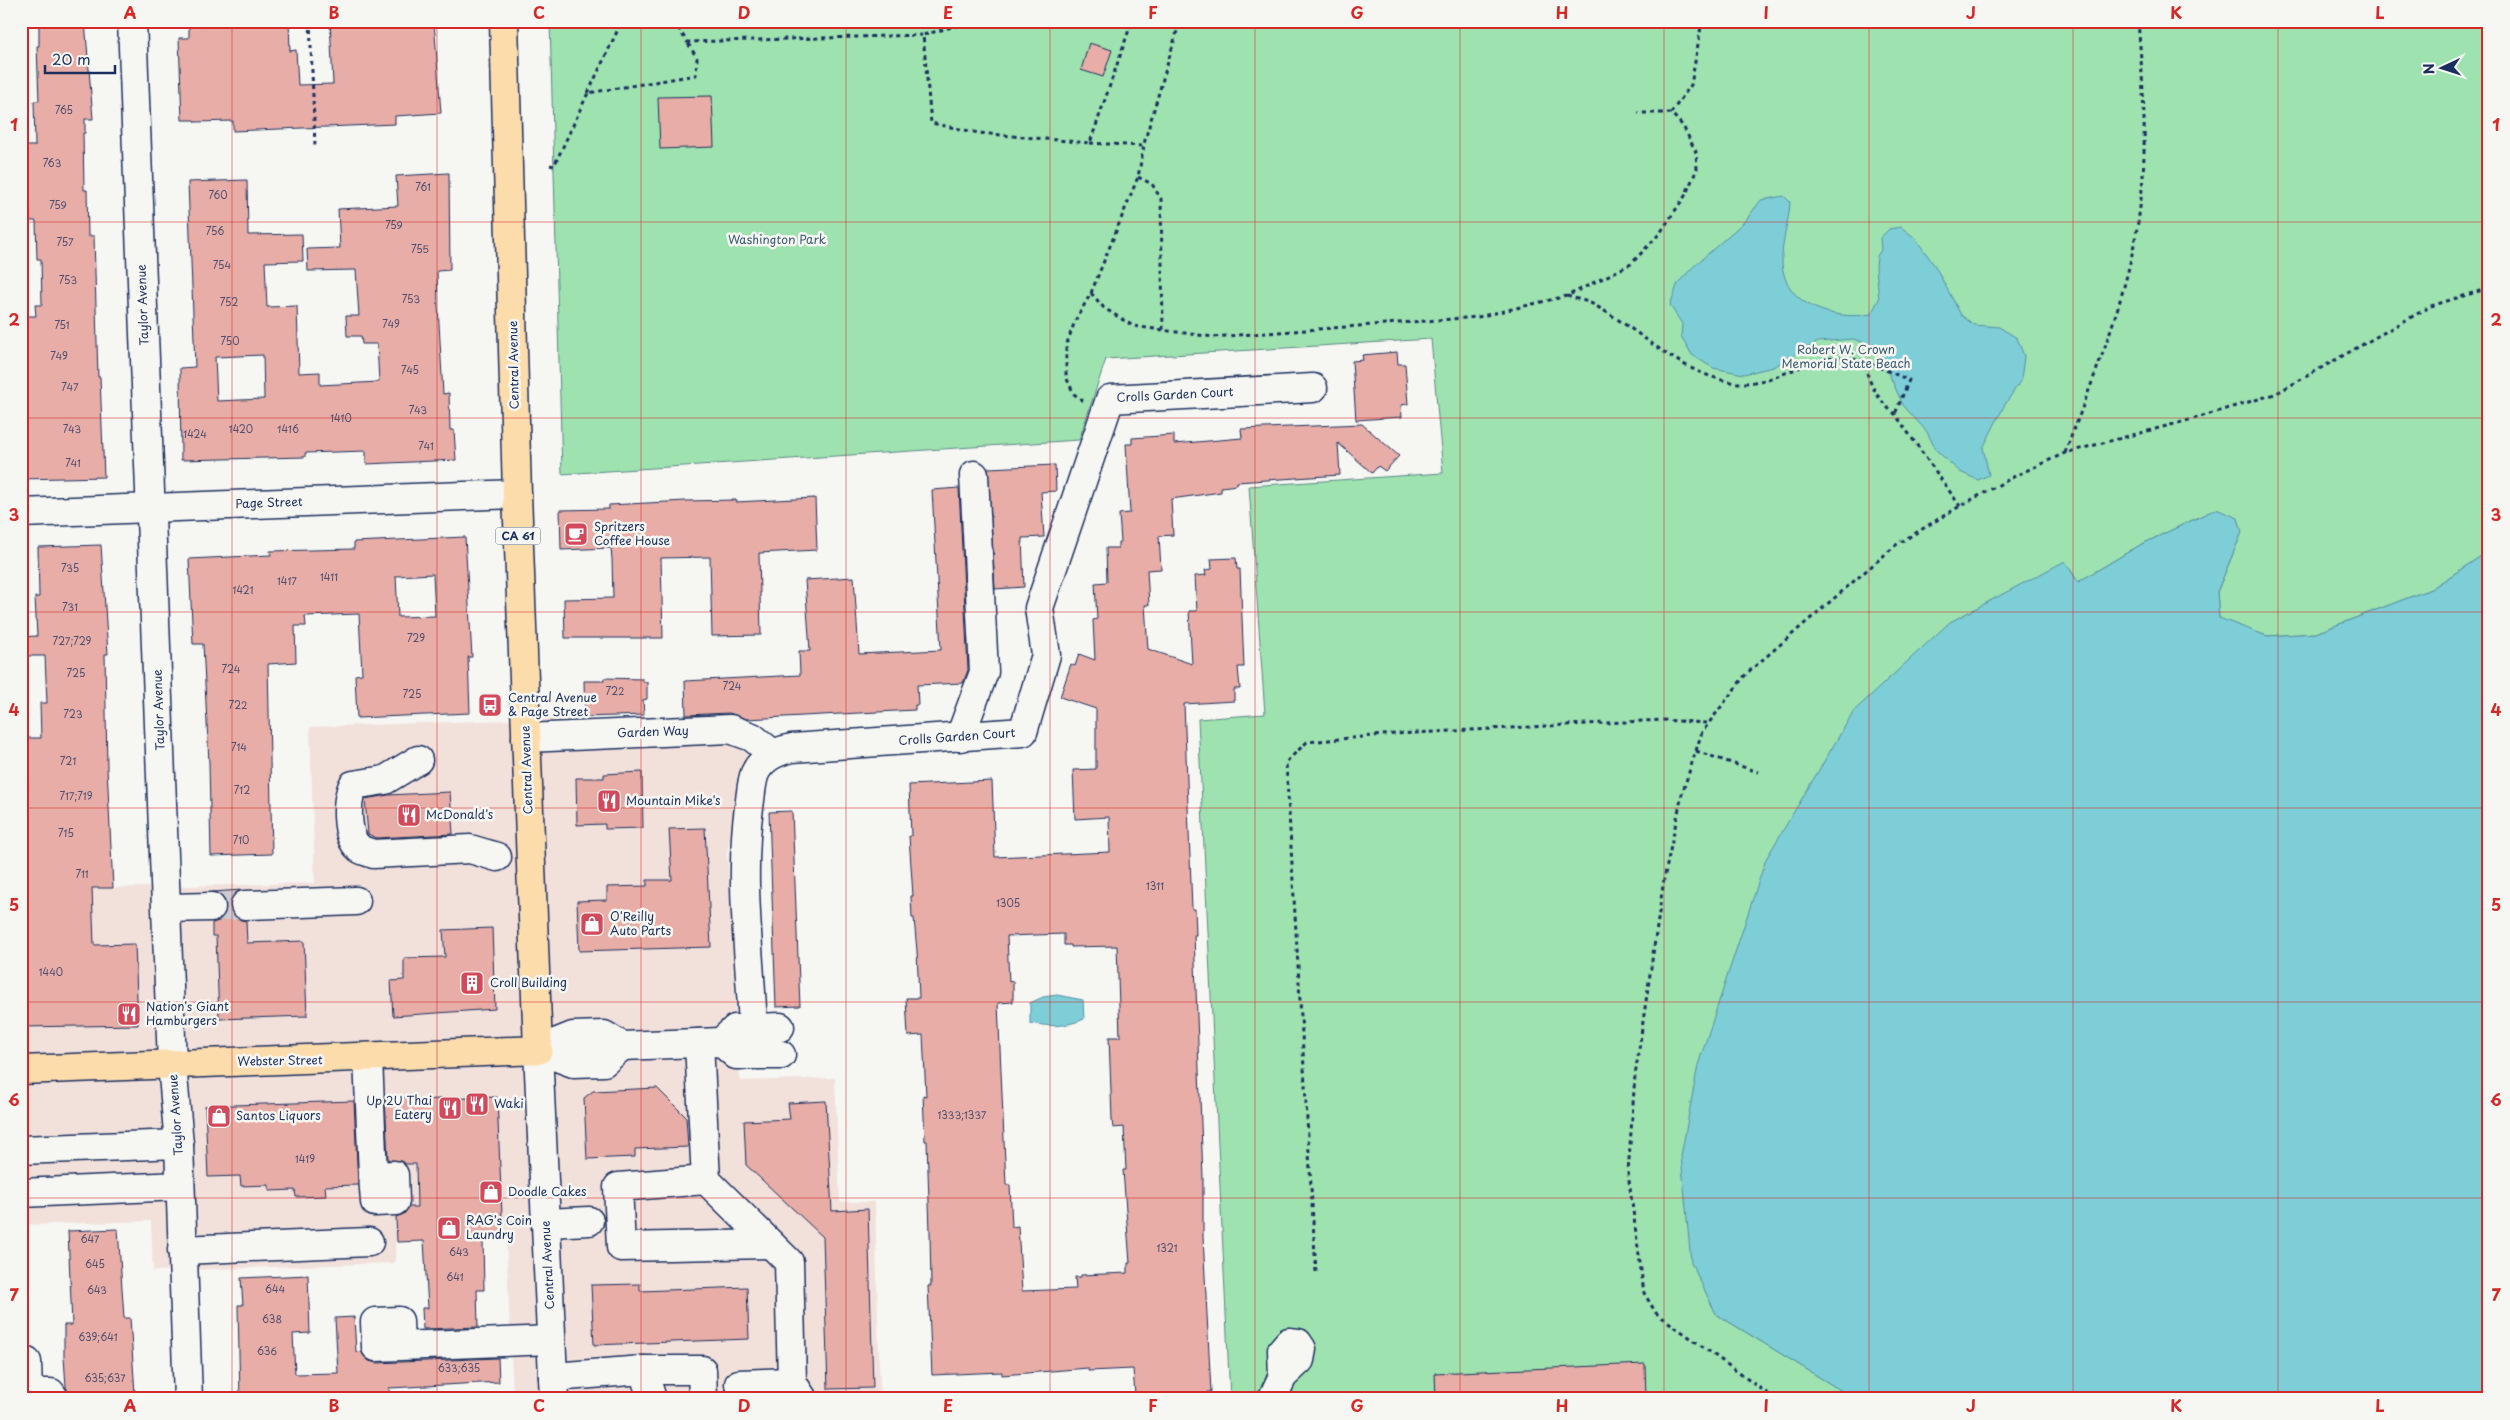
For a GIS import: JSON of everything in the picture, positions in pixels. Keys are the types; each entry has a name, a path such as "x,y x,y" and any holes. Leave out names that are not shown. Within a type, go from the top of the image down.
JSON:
{"main road":[{"name":"Central Avenue","path":"504,21 517,494 538,1050"},
{"name":"Webster Street","path":"21,1070 538,1050"}],"street":[{"name":"Taylor Avenue","path":"132,21 172,1064 178,1144 188,1399"},
{"name":"Crolls Garden Court","path":"772,754 792,748 1023,732 1046,655 1039,608 1110,399 1313,388"},
{"path":"960,737 984,672 974,475"},
{"name":"Page Street","path":"21,513 517,494"},
{"name":"Garden Way","path":"526,738 730,730 752,737 772,754"},
{"path":"710,1042 735,1029 766,1028 745,859 746,828 756,772 764,760 772,754"},
{"path":"418,760 385,780 353,785 348,796 350,836 359,849 373,854 470,849 497,857"},
{"path":"245,905 356,901"},
{"path":"167,908 211,907"},
{"name":"Webster Street","path":"538,1050 573,1036 604,1035 622,1046 710,1042"},
{"path":"710,1042 736,1055 781,1055"},
{"path":"710,1042 706,1180 789,1262 798,1390 739,1384"},
{"name":"Central Avenue","path":"538,1050 553,1388"},
{"path":"368,1058 373,1176"},
{"path":"21,1150 178,1144"},
{"path":"603,1221 618,1187 706,1180"},
{"path":"21,1193 180,1186"},
{"path":"546,1222 603,1221"},
{"path":"603,1221 621,1247 770,1244"},
{"path":"182,1250 369,1242"},
{"path":"400,1346 551,1340"},
{"path":"26,1362 28,1393 50,1393 55,1399"},
{"path":"553,1388 643,1370 702,1370 703,1399"},
{"path":"643,1370 652,1399"}],"path":[{"path":"310,21 315,146"},
{"path":"550,166 554,166 622,21"},
{"path":"588,93 696,75 697,58 674,21"},
{"path":"687,42 923,35 974,21"},
{"path":"1090,143 1132,21"},
{"path":"1106,411 1087,403 1074,394 1066,378 1066,346 1075,321 1091,293 1138,177 1144,146 1180,21"},
{"path":"1671,113 1690,85 1702,21"},
{"path":"2065,453 2123,290 2140,207 2143,140 2138,21"},
{"path":"923,35 931,122 979,133 1144,146"},
{"path":"1091,293 1104,308 1133,326 1212,337 1478,317 1567,296 1631,264 1660,233 1685,196 1697,169 1696,152 1683,126 1671,113 1638,113"},
{"path":"1138,177 1152,184 1161,199 1163,331"},
{"path":"1775,1399 1656,1313 1644,1293 1629,1182 1635,1076 1664,879 1682,794 1696,751 1708,723 1746,674 1896,545 1960,506 2017,475 2065,453 2193,419 2275,394 2431,306 2489,288"},
{"path":"1567,296 1594,305 1674,361 1708,376 1733,382 1752,382 1773,377 1824,359 1845,358 1864,361 1909,380 1895,414"},
{"path":"1864,361 1873,390 1885,407 1895,414 1960,506"},
{"path":"1316,1272 1286,762 1307,742 1356,737 1662,720 1708,723"},
{"path":"1696,751 1758,772"},
{"path":"1687,1399 1693,1396 1705,1399"}],"shaded area":[{"path":"568,718 570,749 737,740 749,746 727,852 740,1081 835,1078 840,1202 875,1202 880,1399 513,1399 506,1235 395,1240 395,1263 153,1271 151,1221 21,1225 21,890 315,883 310,727"}],"green space":[{"name":"Robert W. Crown Memorial State Beach","path":"550,21 2489,21 2489,551 2431,589 2316,633 2267,636 2219,619 2217,592 2242,532 2216,509 2140,545 2078,582 2065,561 1716,1314 1855,1399 1230,1399 1198,719 1265,714 1249,486 1443,473 1431,339 1106,359 1079,440 562,474"}],"water":[{"path":"1784,196 1790,202 1782,263 1785,278 1792,290 1802,300 1814,307 1842,315 1857,316 1871,314 1879,299 1876,268 1877,256 1881,250 1880,238 1889,229 1901,227 1915,238 1935,266 1961,315 1974,325 1999,327 2017,338 2024,356 2021,380 2004,406 1983,448 1989,475 1978,480 1960,472 1936,450 1927,432 1903,405 1880,354 1868,344 1853,339 1818,342 1773,367 1744,374 1713,368 1692,355 1681,336 1682,324 1670,305 1678,283 1693,267 1745,221 1761,200"},
{"path":"2216,509 2238,518 2242,532 2217,592 2219,618 2267,636 2316,633 2431,589 2489,551 2489,1399 1855,1399 1716,1314 1691,1262 1681,1156 1698,1065 1766,859 1854,711 1950,622 2065,561 2078,582 2140,545"},
{"path":"1057,995 1083,1000 1084,1019 1058,1026 1030,1023 1030,1003 1043,997"}],"building":[{"path":"39,21 85,21 93,119 85,119 85,133 83,133 84,190 87,190 88,236 94,236 98,377 100,377 104,477 21,479 21,345 26,345 25,316 36,316 35,305 42,305 41,259 37,259 36,221 30,221 29,178 21,178 21,146 35,146 34,101 39,101 37,46 39,46"},
{"path":"256,21 289,21 290,51 296,50 298,85 333,84 330,21 434,21 441,113 395,116 395,124 233,131 233,121 195,122 194,120 182,120 179,38 189,38 189,26 256,24"},
{"path":"1089,43 1112,50 1103,77 1081,70"},
{"path":"712,96 714,147 660,149 658,97"},
{"path":"449,173 450,270 437,271 443,394 449,393 450,430 454,430 456,460 366,464 366,451 305,453 305,457 181,460 180,368 195,367 188,182 247,180 248,235 302,234 303,261 265,262 267,307 297,306 299,373 320,372 320,385 379,382 377,344 362,344 361,336 347,336 346,316 359,316 356,270 308,271 307,249 340,248 338,209 398,206 396,176","holes":["263,355 264,399 217,401 215,357"]},
{"path":"1397,352 1398,364 1405,364 1408,404 1401,405 1402,417 1356,420 1352,361 1363,360 1362,355"},
{"path":"1362,424 1399,456 1385,471 1378,466 1372,473 1338,443 1340,475 1237,482 1237,485 1221,487 1221,492 1171,499 1173,535 1159,536 1161,569 1147,570 1149,605 1145,605 1148,649 1192,664 1189,611 1197,611 1195,576 1206,575 1205,570 1212,569 1211,559 1236,558 1237,569 1240,569 1244,667 1238,667 1240,689 1234,689 1234,701 1184,704 1192,909 1195,909 1196,935 1194,935 1203,1178 1203,1237 1211,1392 1207,1392 1207,1399 1139,1399 1138,1395 1135,1395 1133,1369 1088,1371 1088,1368 1002,1375 1002,1372 932,1375 928,1286 931,1286 930,1232 927,1141 925,1141 923,1095 926,1096 923,1035 908,1036 906,998 919,998 917,951 914,918 912,918 909,785 992,781 995,857 1110,852 1109,817 1075,819 1073,770 1096,769 1096,709 1060,697 1071,664 1075,666 1079,654 1095,660 1093,620 1097,619 1095,583 1107,582 1106,548 1118,548 1118,542 1121,542 1119,514 1130,513 1126,444 1132,444 1132,438 1174,435 1174,444 1242,438 1241,429","holes":["1064,934 1064,945 1071,945 1071,947 1117,946 1120,1037 1109,1037 1112,1120 1113,1128 1124,1127 1126,1170 1123,1170 1130,1263 1128,1263 1128,1273 1081,1275 1081,1277 1075,1277 1076,1289 1022,1291 1018,1226 1012,1227 1010,1185 1006,1185 998,1003 1013,1002 1013,981 1009,982 1007,936"]},
{"path":"1055,465 1056,491 1041,492 1044,537 1022,538 1024,587 995,589 988,468"},
{"path":"959,488 968,670 963,683 917,685 918,705 915,705 915,710 747,719 729,713 686,715 685,681 800,675 799,651 810,651 805,580 854,577 859,654 941,650 932,490"},
{"path":"815,498 817,550 759,553 761,635 712,636 710,557 661,558 663,638 565,638 564,599 613,598 612,559 611,548 561,550 560,510 609,509 609,505 686,501 736,500 736,502"},
{"path":"465,537 472,657 468,657 470,713 357,718 355,675 362,674 359,614 305,616 306,626 295,626 296,662 268,664 272,854 211,856 209,763 203,644 193,644 189,559 271,555 270,551 354,549 354,542","holes":["433,574 435,616 398,617 396,576"]},
{"path":"101,545 108,654 105,654 107,768 113,888 92,888 94,945 135,944 138,1025 21,1027 21,790 28,789 26,738 41,738 40,703 47,703 45,656 21,656 21,637 37,636 35,597 39,597 38,547"},
{"path":"604,678 643,679 643,682 647,682 647,699 643,700 644,715 585,717 584,681 604,681"},
{"name":"Mountain Mike's","path":"642,772 643,828 605,829 605,824 577,825 576,778 604,778 604,774"},
{"name":"McDonald's","path":"450,792 453,834 376,838 368,834 365,799 388,795"},
{"path":"792,811 800,1006 776,1007 769,812"},
{"path":"705,828 711,947 579,951 577,901 607,900 607,887 647,886 647,880 672,880 669,829"},
{"path":"242,890 231,897 229,906 237,919 246,921 247,943 304,941 307,1016 219,1019 216,936 212,936 212,923 219,921 224,915 227,906 224,898 212,892"},
{"path":"492,928 495,1009 393,1016 391,981 404,980 404,958 445,957 443,930"},
{"path":"657,1088 686,1117 688,1147 635,1149 635,1157 587,1159 584,1098 593,1091"},
{"path":"413,1097 414,1100 497,1097 503,1239 483,1240 484,1290 477,1290 478,1327 423,1329 422,1308 428,1308 424,1241 397,1242 396,1217 404,1214 409,1207 417,1207 416,1164 405,1164 401,1161 388,1160 385,1098"},
{"path":"354,1101 358,1185 325,1186 326,1196 296,1197 295,1190 269,1191 269,1185 241,1186 240,1176 208,1177 205,1106"},
{"path":"826,1101 832,1211 868,1209 873,1388 828,1389 823,1237 746,1165 744,1121 790,1119 788,1103"},
{"path":"118,1229 124,1318 130,1318 135,1394 107,1395 108,1399 71,1398 66,1387 64,1357 64,1325 72,1325 68,1231"},
{"path":"308,1275 310,1333 293,1334 295,1374 338,1373 335,1318 354,1317 356,1352 361,1351 369,1361 377,1363 498,1358 499,1382 389,1388 390,1398 240,1399 238,1305 243,1305 241,1278"},
{"path":"640,1284 640,1291 747,1287 749,1339 594,1345 591,1285"},
{"path":"1645,1364 1646,1399 1436,1399 1435,1373"}],"tunnel":[{"path":"211,907 245,905"}],"place":[{"name":"Spritzers Coffee House","path":"576,534"},
{"name":"Central Avenue & Page Street","path":"490,705"},
{"name":"Mountain Mike's","path":"609,801"},
{"name":"McDonald's","path":"409,815"},
{"name":"O'Reilly Auto Parts","path":"592,924"},
{"name":"Croll Building","path":"472,983"},
{"name":"Nation's Giant Hamburgers","path":"129,1014"},
{"name":"Waki","path":"477,1104"},
{"name":"Up 2U Thai Eatery","path":"450,1108"},
{"name":"Santos Liquors","path":"219,1116"},
{"name":"Doodle Cakes","path":"491,1192"},
{"name":"RAG's Coin Laundry","path":"449,1228"}],"park label":[{"name":"Washington Park","path":"777,240"}]}
